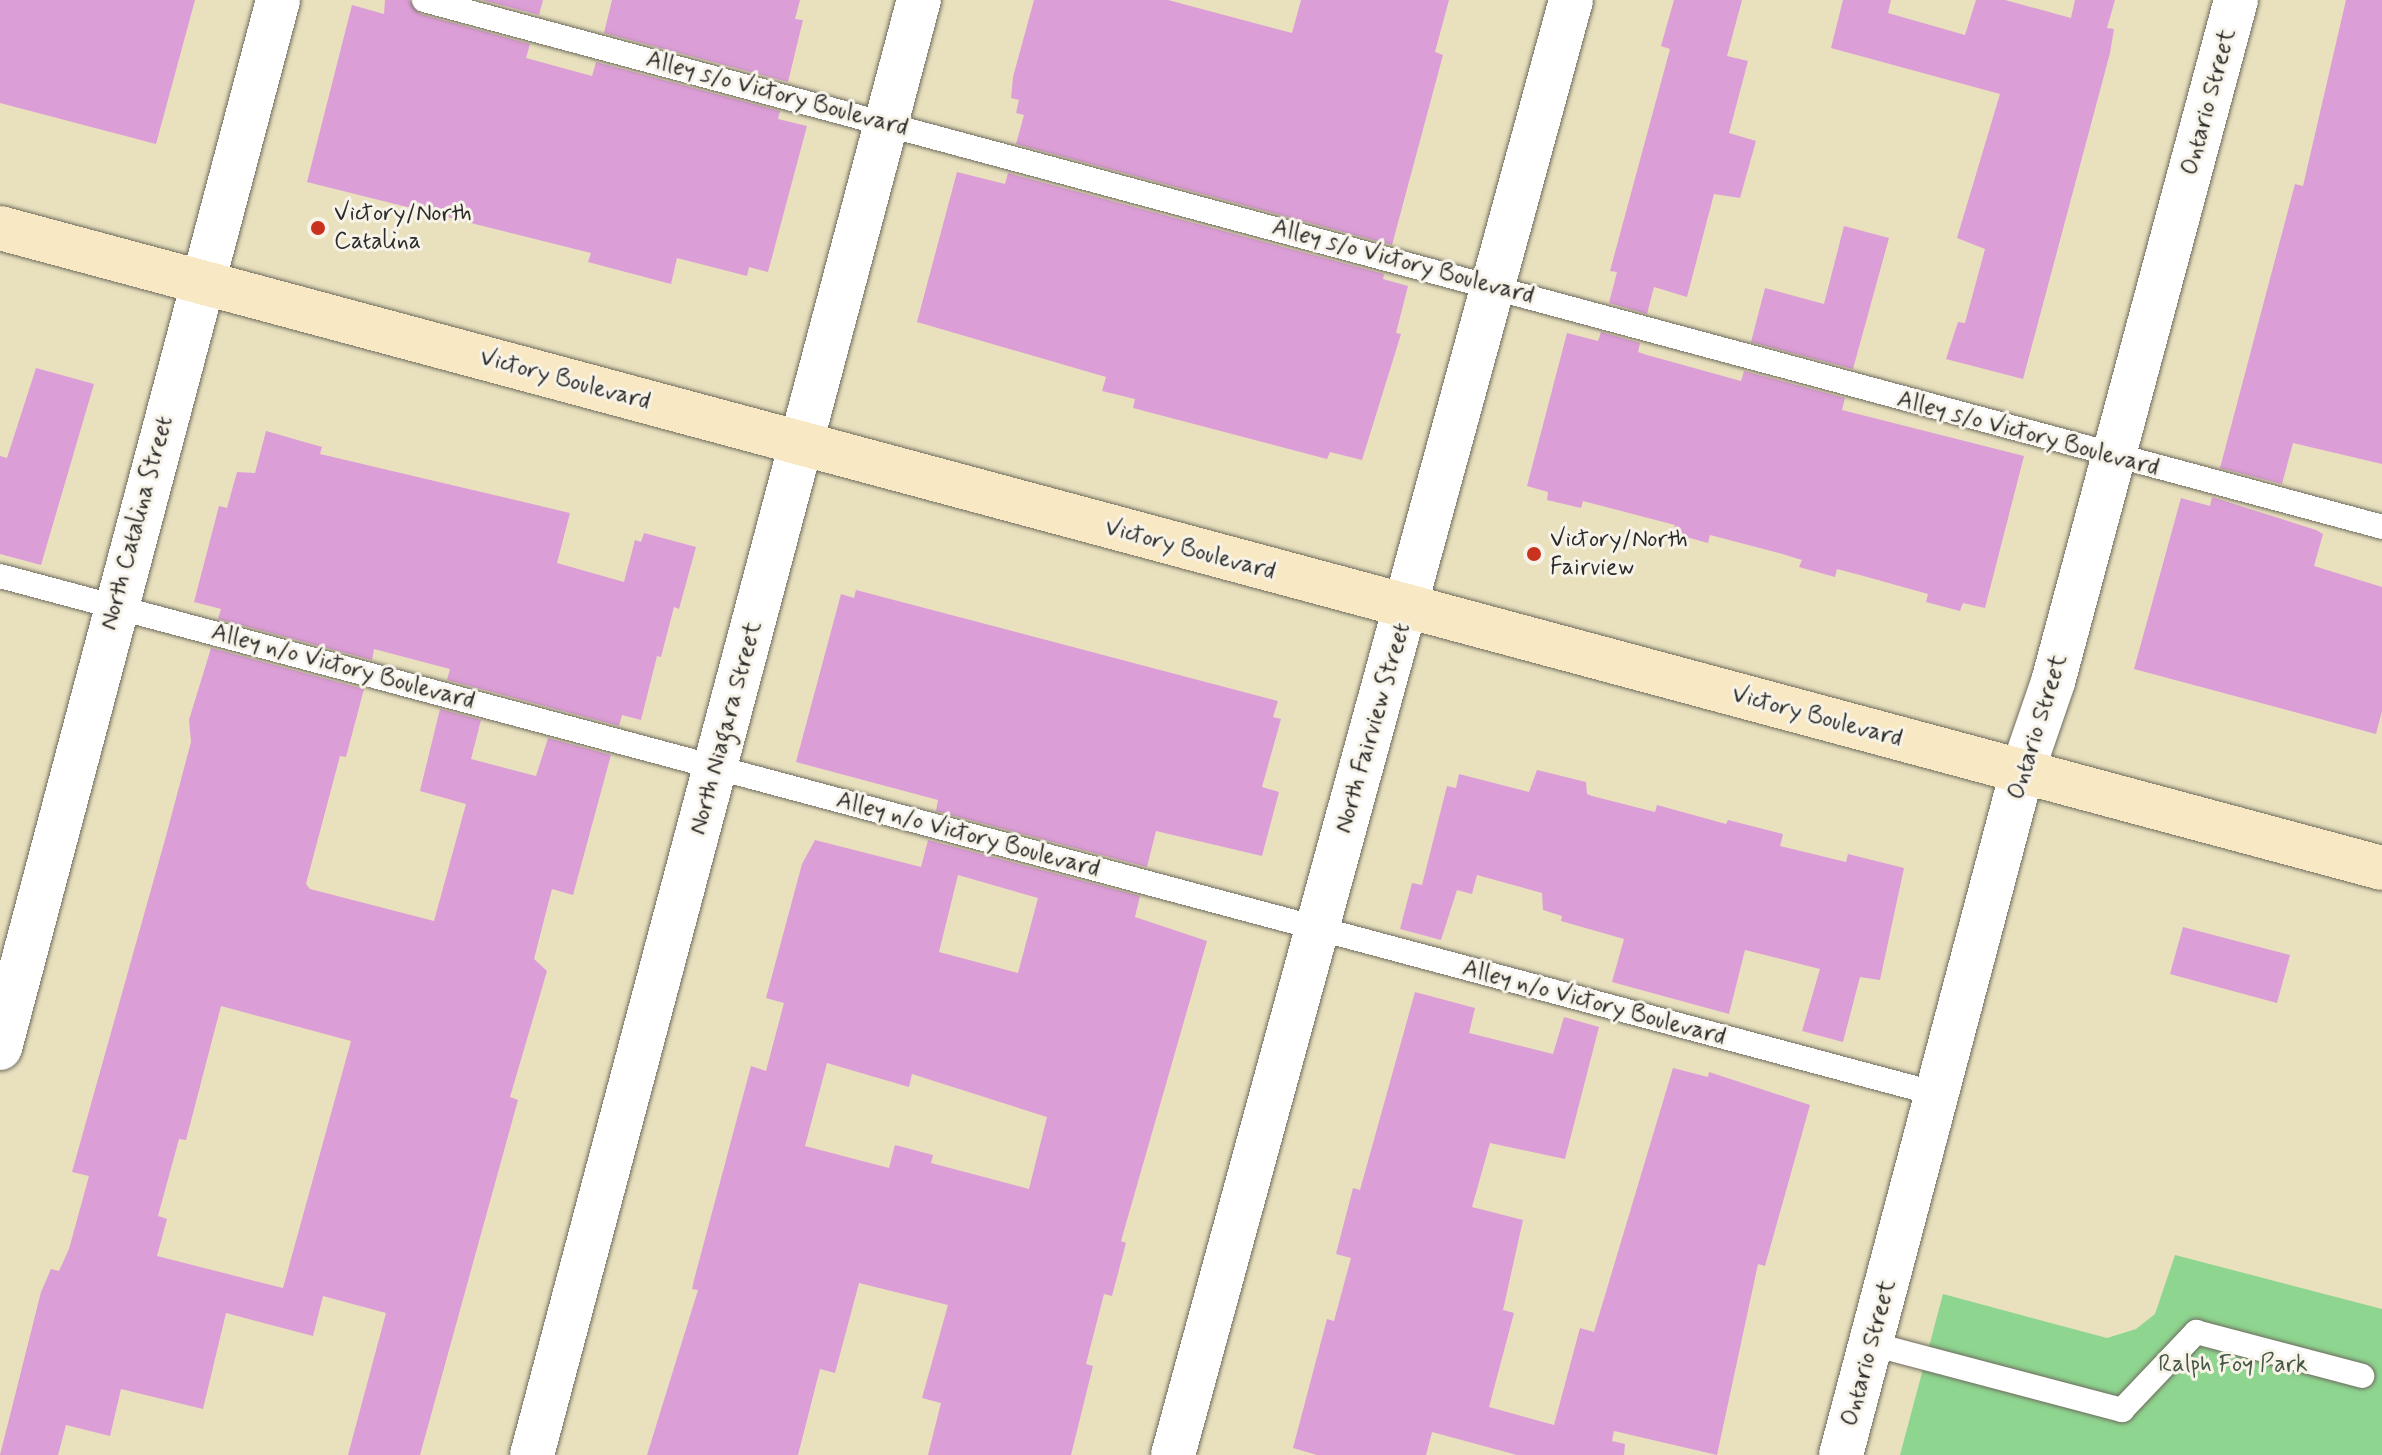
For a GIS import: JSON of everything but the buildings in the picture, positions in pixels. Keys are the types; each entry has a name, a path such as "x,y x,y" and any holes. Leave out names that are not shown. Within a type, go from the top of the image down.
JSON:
{"main road":[{"name":"Victory Boulevard","path":"0,228 2382,868"}],"street":[{"name":"North Catalina Street","path":"0,1048 278,0"},
{"name":"North Niagara Street","path":"532,1455 919,0"},
{"name":"North Fairview Street","path":"1173,1455 1571,0"},
{"name":"Ontario Street","path":"1841,1455 2022,772 2053,682 2236,0"}],"lane":[{"name":"Alley s/o Victory Boulevard","path":"424,0 1494,286 2114,458 2382,527"},
{"name":"Alley n/o Victory Boulevard","path":"0,576 1937,1094"},
{"path":"1872,1344 2122,1410 2196,1332 2362,1376"}],"green space":[{"name":"Ralph Foy Park","path":"2175,1255 2382,1309 2382,1455 1900,1455 1943,1294 2107,1338 2136,1329 2155,1314"}],"place":[{"name":"Victory/North Catalina","path":"318,228"},
{"name":"Victory/North Fairview","path":"1534,554"}]}
